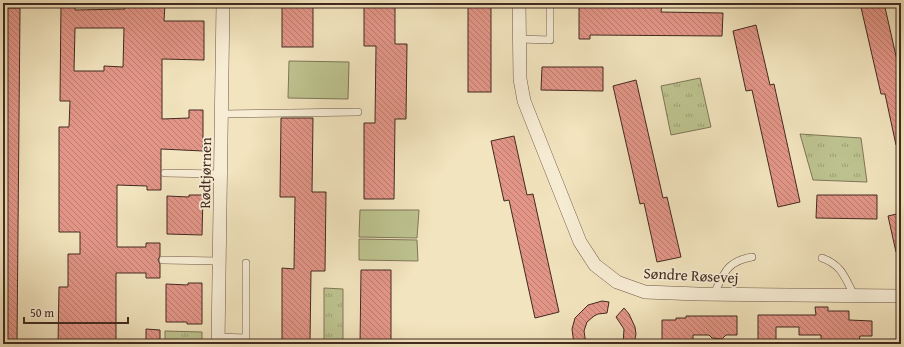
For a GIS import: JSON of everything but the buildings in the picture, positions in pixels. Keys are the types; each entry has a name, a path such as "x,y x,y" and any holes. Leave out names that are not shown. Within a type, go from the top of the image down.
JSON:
{"street":[{"name":"Rødtjørnen","path":"218,340 223,3"},
{"name":"Søndre Røsevej","path":"519,3 520,79 524,101 580,242 595,265 617,282 645,292 901,296"}],"lane":[{"path":"519,39 550,40 550,3"},
{"path":"222,114 358,112"},
{"path":"165,173 220,174"},
{"path":"714,294 726,269 734,263 752,257"},
{"path":"822,258 831,261 842,270 854,295"},
{"path":"164,260 219,260"},
{"path":"218,340 246,338 246,263"}],"green space":[{"path":"289,61 349,62 348,99 288,98"},
{"path":"700,78 711,127 671,135 661,86"},
{"path":"800,134 861,138 867,182 813,180"},
{"path":"360,210 419,210 417,238 359,237"},
{"path":"359,239 417,240 418,261 359,260"},
{"path":"324,288 343,289 343,344 324,344"},
{"path":"165,331 202,332 202,344 165,344"}]}
